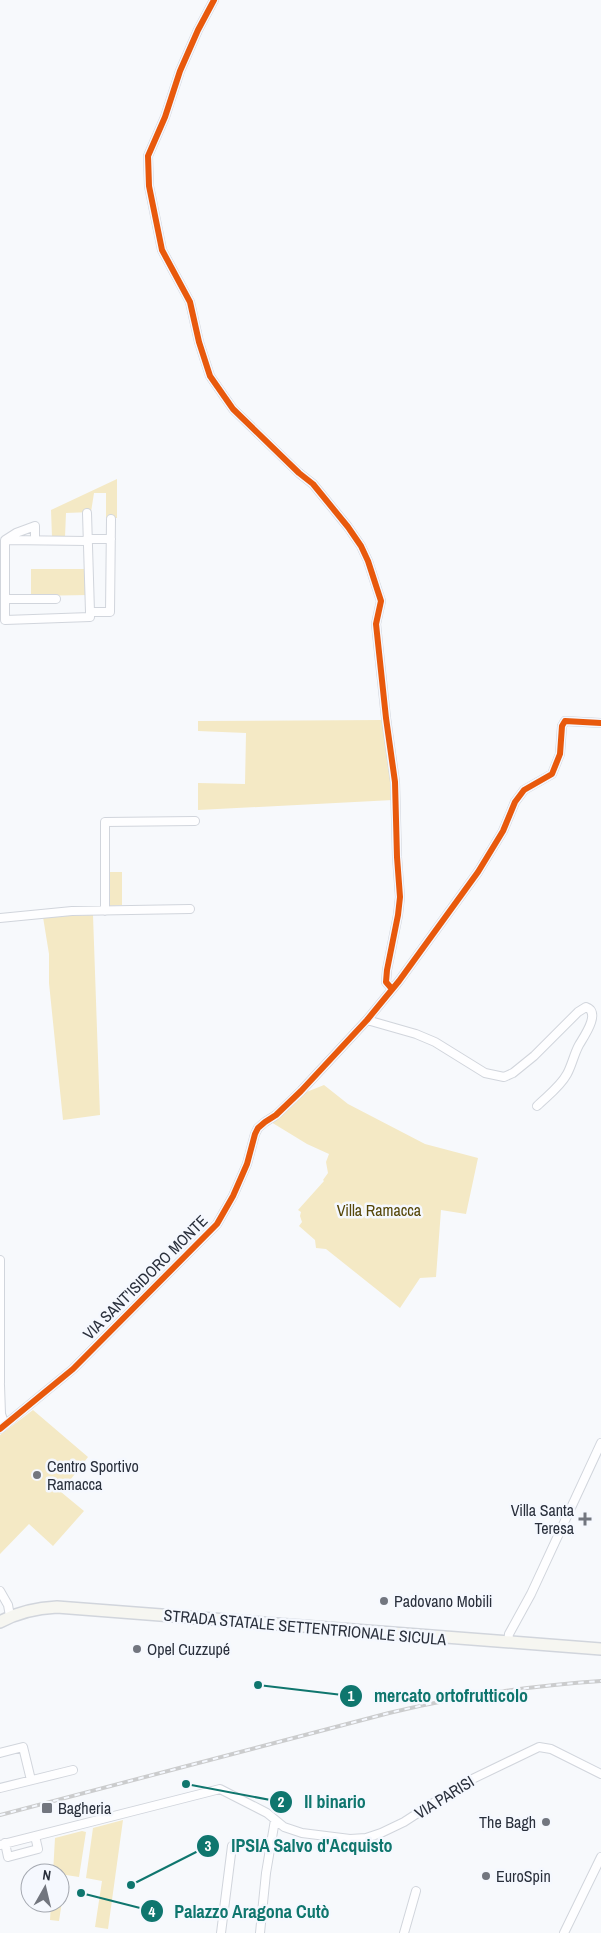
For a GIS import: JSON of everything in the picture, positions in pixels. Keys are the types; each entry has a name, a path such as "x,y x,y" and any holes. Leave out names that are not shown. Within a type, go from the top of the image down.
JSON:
{"main road":[{"name":"STRADA STATALE SETTENTRIONALE SICULA","path":"5,1619 42,1608 57,1607 601,1649"}],"street":[{"path":"214,0 198,30 184,63 165,118 148,156 149,186 162,250 190,302 199,342 210,376 233,409 299,473 313,484 348,527 361,546 368,561 381,602 376,624 395,782 400,897 387,970 386,982 392,990"},
{"path":"3,541 5,620 90,617 86,513"},
{"path":"90,612 110,612 111,519"},
{"path":"3,541 16,533 35,526 35,540"},
{"path":"3,541 111,539"},
{"path":"5,599 56,599"},
{"name":"VIA SANT'ISIDORO MONTE","path":"3,1427 73,1369 217,1224 243,1172 258,1128 276,1115 295,1097 367,1020 392,990 478,872 503,831 515,802 524,790 552,774 560,754 562,726 565,721 601,723"},
{"path":"105,910 105,822 195,821"},
{"path":"0,918 72,911 190,909"},
{"path":"367,1020 416,1034 436,1042 485,1073 504,1077 514,1073 534,1056 578,1012 586,1007 592,1008 596,1012 597,1020 594,1028 579,1046 568,1073 563,1080 537,1106"},
{"path":"0,1260 0,1384 3,1427"},
{"path":"508,1643 509,1634 531,1594 601,1443"},
{"path":"0,1591 8,1605 5,1619"},
{"path":"0,1754 24,1747 31,1780"},
{"name":"VIA PARISI","path":"275,1820 284,1826 302,1833 350,1840 366,1838 404,1822 464,1783 538,1747 551,1749 601,1774"},
{"path":"0,1788 73,1770"},
{"path":"35,1836 38,1849 8,1857 2,1844 220,1789 267,1813 275,1820 266,1873 260,1933"},
{"path":"221,1933 232,1846"},
{"path":"564,1933 601,1857"},
{"path":"404,1933 416,1891"}],"green space":[{"path":"117,479 117,518 106,518 106,493 94,493 91,512 66,513 65,537 52,537 51,510"},
{"path":"31,569 87,569 88,595 31,596"},
{"path":"384,720 393,800 198,810 198,783 245,784 246,733 198,731 198,721"},
{"path":"109,872 122,872 122,905 109,906"},
{"path":"93,915 100,1115 63,1120 49,983 49,954 43,917"},
{"name":"Villa Ramacca","path":"324,1085 348,1104 425,1144 478,1158 466,1214 441,1210 436,1277 420,1278 400,1308 326,1249 316,1248 315,1240 299,1226 302,1222 301,1212 298,1210 324,1181 328,1173 326,1162 329,1154 307,1144 271,1122 299,1095"},
{"name":"Centro Sportivo Ramacca","path":"33,1410 88,1457 61,1492 84,1511 53,1546 29,1524 0,1554 0,1435"},
{"path":"123,1820 108,1929 95,1927 102,1881 86,1878 93,1828"},
{"path":"82,1831 86,1832 79,1877 70,1876 70,1863 54,1863 55,1838"},
{"path":"50,1913 60,1913 59,1921 50,1920"}],"railway":[{"path":"0,1815 415,1707 494,1692 601,1681"}],"cycle path":[{"path":"214,0 180,71 165,117 148,156 149,186 162,250 190,302 199,342 210,376 233,409 299,473 313,484 348,527 361,546 368,561 381,601 376,624 395,782 400,897 387,970 386,982 392,989"},
{"path":"0,1429 73,1369 217,1224 233,1196 247,1164 258,1128 276,1115 301,1091 367,1020 399,981 478,872 503,831 515,802 524,790 552,774 560,754 562,726 565,721 601,723"}],"place":[{"name":"Centro Sportivo Ramacca","path":"37,1475"},
{"name":"Villa Santa Teresa","path":"585,1519"},
{"name":"Padovano Mobili","path":"384,1601"},
{"name":"Opel Cuzzupé","path":"137,1649"},
{"name":"mercato ortofrutticolo","path":"258,1685"},
{"name":"Il binario","path":"186,1784"},
{"name":"Bagheria","path":"47,1808"},
{"name":"The Bagh","path":"546,1822"},
{"name":"EuroSpin","path":"486,1876"},
{"name":"IPSIA Salvo d'Acquisto","path":"131,1885"},
{"name":"Palazzo Aragona Cutò","path":"81,1893"}]}
